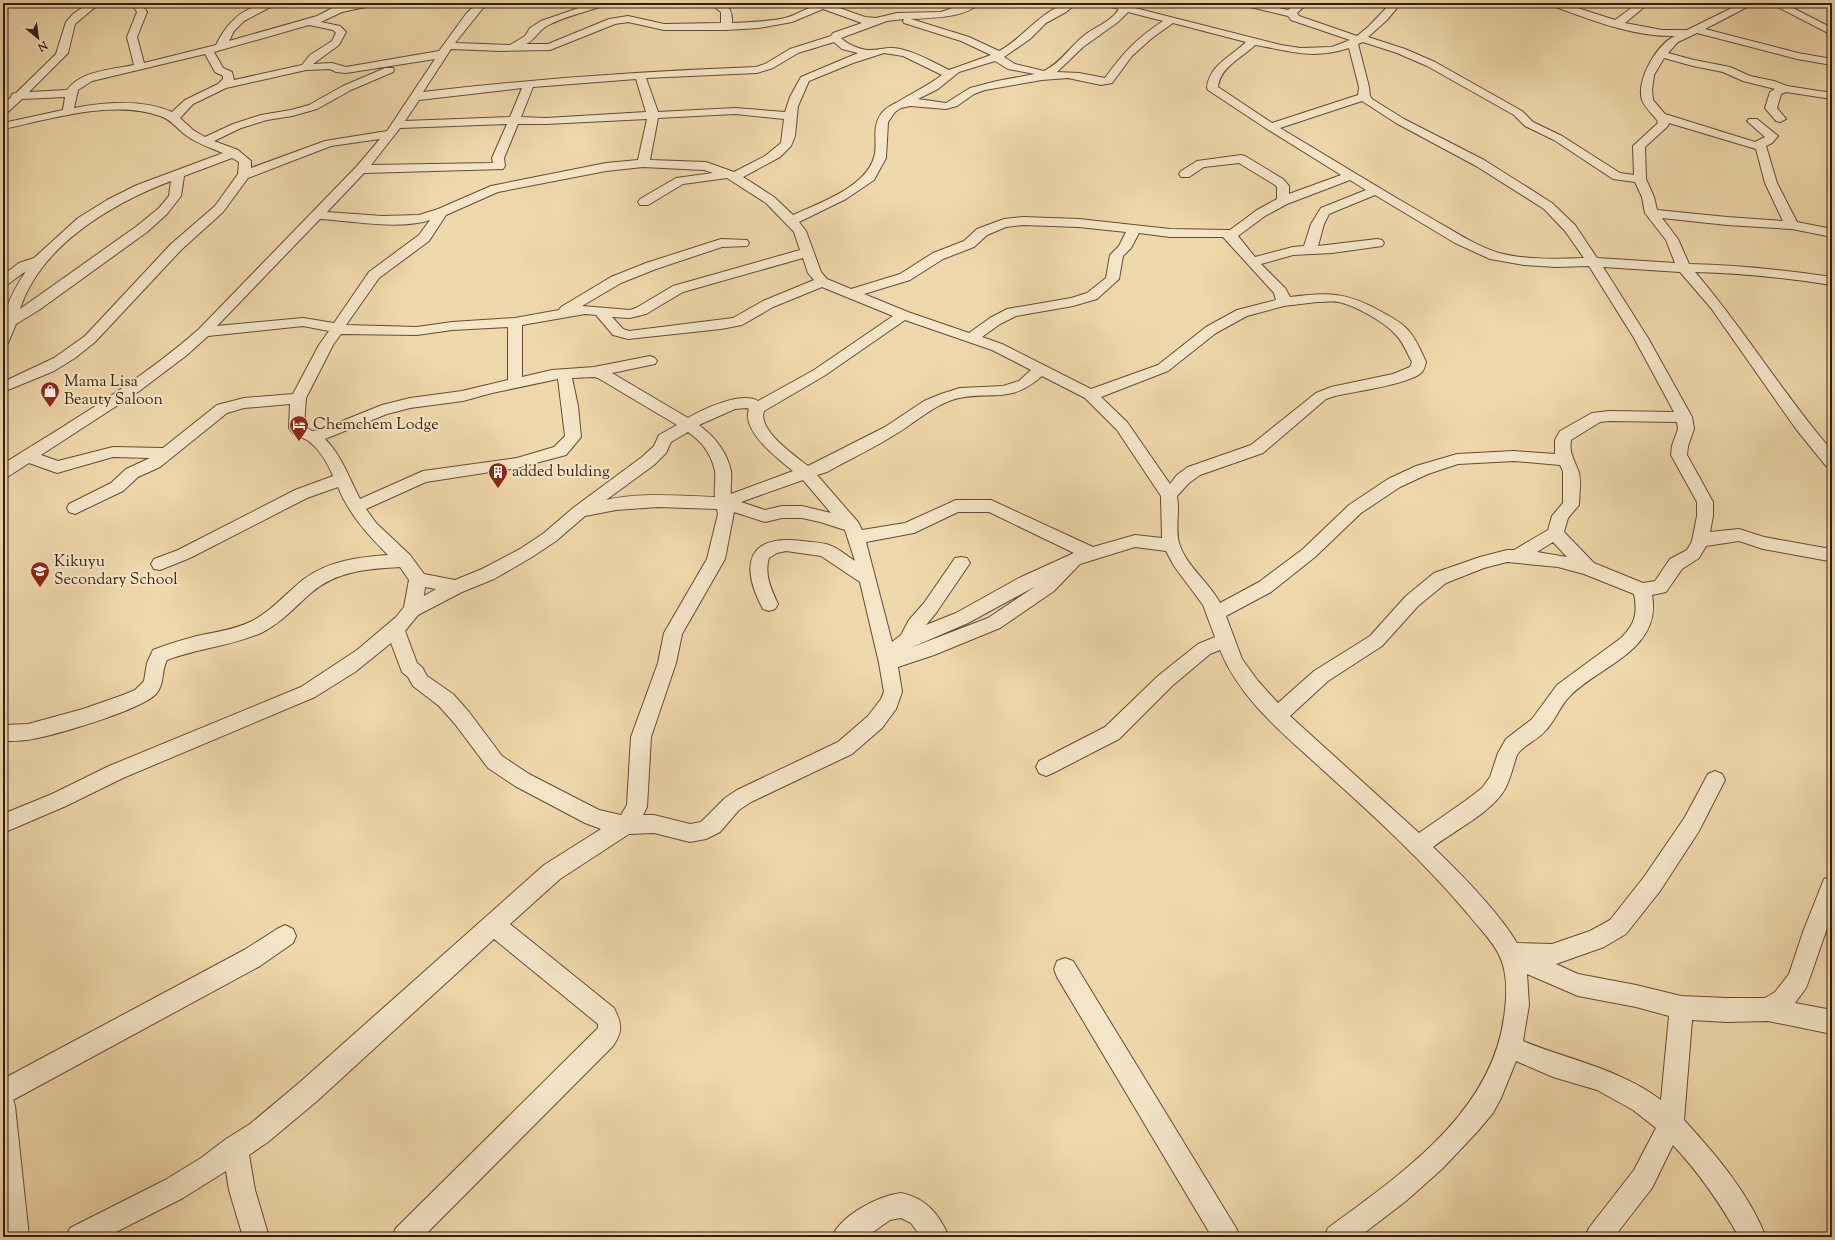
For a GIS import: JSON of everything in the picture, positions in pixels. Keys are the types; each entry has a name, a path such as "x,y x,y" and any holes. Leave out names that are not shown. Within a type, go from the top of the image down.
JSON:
{"street":[{"path":"3,111 63,53 68,28 72,22 95,3"},
{"path":"136,3 142,12 133,33 132,41 140,67"},
{"path":"220,48 224,38 239,18 273,3"},
{"path":"68,112 70,94 76,86 93,78 220,48 270,32 313,23 349,3"},
{"path":"338,10 372,3"},
{"path":"714,3 729,15 726,26"},
{"path":"414,97 529,84 595,80 640,75 757,70 769,66 794,51 836,38 837,35 881,19 897,16 942,15 974,3"},
{"path":"791,221 848,192 869,178 880,157 882,122 890,110 901,103 921,99 940,84 948,74 955,70 998,56 1026,37 1042,21 1072,3"},
{"path":"1106,3 1126,5 1171,20 1303,52 1334,50 1358,41 1375,28 1393,4"},
{"path":"1245,3 1291,14 1304,22 1328,28 1358,41 1401,51 1431,64 1518,113 1529,124 1558,138 1611,173 1624,178 1640,179"},
{"path":"1291,14 1303,3"},
{"path":"1553,3 1595,18 1652,32 1693,31 1797,56 1832,62"},
{"path":"1618,23 1644,3"},
{"path":"1775,3 1832,32"},
{"path":"3,472 121,396 185,350 204,332 361,169 393,129 470,16 482,4"},
{"path":"173,118 189,102 222,86 306,67 332,66 336,69 346,70 411,60 446,50 514,46 550,46 613,21 628,19 664,27 726,26 776,23 820,4 864,20 902,20 965,39 998,56 1006,65 1032,70 1042,75"},
{"path":"1744,4 1670,43 1661,54 1650,75 1646,90 1648,101 1660,116 1664,124 1639,146 1640,179 1648,197 1651,213 1672,239 1684,268 1717,306 1801,425 1830,459"},
{"path":"1042,75 1060,66 1067,56 1084,40 1120,16 1126,5"},
{"path":"514,46 530,37 534,30 541,25 608,6 628,19"},
{"path":"897,16 900,10 906,6"},
{"path":"848,15 857,29"},
{"path":"921,99 931,106 947,106 953,104 962,95 975,90 1042,75 1070,75 1096,81 1108,81 1128,54 1148,36 1171,20"},
{"path":"306,67 309,61 333,44 340,37 341,32 339,30 313,23"},
{"path":"836,38 838,41 850,48 869,53"},
{"path":"1253,41 1220,68 1212,80 1212,88 1271,127 1460,240 1495,256 1556,263 1593,262 1724,269 1792,275 1832,281"},
{"path":"1358,41 1364,97"},
{"path":"848,62 850,48"},
{"path":"644,202 680,181 730,176 784,148 789,137 790,116 799,87 805,79 869,53 884,49 901,52 948,74"},
{"path":"208,51 219,70 228,74 230,77 229,80 222,86"},
{"path":"1661,54 1732,71 1747,79 1776,84 1785,89 1832,96"},
{"path":"205,141 238,126 264,117 292,114 313,107 347,88 411,60"},
{"path":"1715,67 1738,78 1757,93 1773,101"},
{"path":"640,75 653,115 652,127 643,163"},
{"path":"469,199 474,190 480,186 506,176 499,166 498,158 529,84"},
{"path":"1780,119 1771,108 1776,92 1785,89"},
{"path":"3,96 20,96 55,92 70,94"},
{"path":"1271,127 1364,97"},
{"path":"1277,716 1321,676 1376,641 1412,601 1440,578 1480,563 1507,556 1517,556 1558,561 1588,568 1642,590 1660,587 1676,564 1693,554 1700,541 1705,516 1705,502 1679,455 1680,446 1686,429 1684,417 1641,338 1570,228 1548,206 1480,163 1378,108 1364,97"},
{"path":"3,126 68,112 94,109 134,106 159,111 173,118 194,136 234,153 244,161 246,165 244,175"},
{"path":"3,387 30,378 52,367 78,350 176,247 219,209 244,175 329,144 393,129 514,120 546,121 735,111 790,116"},
{"path":"1660,116 1762,147 1771,183 1792,225"},
{"path":"1753,120 1772,136 1768,141 1757,145"},
{"path":"3,340 7,334 8,322 16,301 39,261 82,221 141,188 234,153"},
{"path":"1185,174 1201,164 1241,159 1279,182 1283,186 1283,201"},
{"path":"317,215 382,220 420,219 442,212 469,199 495,190 538,180 618,165 643,163 706,166 730,176 770,200 800,231 815,273 822,282 903,315 997,347 1090,395 1122,426 1169,495 1171,504 1170,534 1172,546 1182,563 1210,601 1216,613 1230,656 1240,671 1277,716 1418,846 1472,903 1510,954 1518,987 1518,1011 1510,1047 1486,1102 1453,1141 1398,1191 1337,1237"},
{"path":"361,169 499,166"},
{"path":"8,322 34,308 142,229 163,211 175,196 178,174"},
{"path":"1231,235 1261,212 1283,201 1351,175"},
{"path":"1310,250 1319,220 1326,211 1376,190"},
{"path":"1302,194 1326,211"},
{"path":"442,212 424,238 384,266 374,275 337,329 311,372 298,398 296,421 297,428 302,433 312,436 322,435 382,410 398,406 464,396 491,388 564,374 594,372 650,361"},
{"path":"1651,213 1727,221 1792,225 1832,233"},
{"path":"850,294 906,277 938,256 970,244 982,232 1004,223 1022,221 1079,223 1170,233 1218,232 1231,235 1244,256 1252,262 1280,291 1283,296 1283,302"},
{"path":"970,339 995,320 1012,312 1073,302 1092,296 1112,279 1117,255 1124,248 1134,230"},
{"path":"565,313 566,310 616,280 721,243 742,243"},
{"path":"1252,262 1279,254 1377,243"},
{"path":"204,332 303,322 327,325 337,329 360,331 417,331 452,326 515,322 585,310 630,314 641,310 678,289 808,252"},
{"path":"3,281 24,266 39,261"},
{"path":"600,311 618,332 628,335 721,325 737,322 768,304 822,282"},
{"path":"1090,395 1163,368 1211,330 1242,313 1283,302 1329,298 1343,299 1353,302 1388,321 1402,331 1419,362 1416,370 1397,378 1331,392 1321,396 1257,449 1194,471 1183,479 1169,495"},
{"path":"757,408 820,373 903,315"},
{"path":"515,322 515,383"},
{"path":"724,503 763,487 807,474 821,468 890,431 929,405 960,393 1004,390 1024,384 1041,369"},
{"path":"79,1237 174,1189 210,1167 279,1118 495,926 552,872 626,825 637,807 641,737 667,664 673,633 716,559 726,514 722,489 723,472 720,459 705,437 689,425 613,380 594,372"},
{"path":"356,507 422,477 517,463 560,451 573,437 570,406 564,374"},
{"path":"75,508 117,487 132,473 154,464 222,409 233,405 298,398"},
{"path":"3,824 59,800 116,772 308,692 322,684 376,645 412,610 456,587 488,574 526,553 550,537 579,512 648,460 660,449 666,439 701,418 732,405 742,402 751,403 757,408"},
{"path":"395,628 409,667 415,672 420,681 446,700 462,718 495,762 522,780 570,804 592,817 609,824 654,824 690,833 702,831 713,825 732,804 744,796 845,748 875,722 889,703 893,692 888,663 867,578 854,532 807,474 767,440 756,421 757,408"},
{"path":"1517,556 1555,533 1560,516 1571,505 1571,471 1565,460 1562,449 1563,440 1566,435 1596,417 1684,417"},
{"path":"312,436 327,451 343,479 356,507 370,527 404,560 418,579 456,587"},
{"path":"28,456 58,467 114,452 166,453"},
{"path":"1216,613 1265,587 1309,553 1355,509 1394,483 1422,470 1456,459 1482,457 1514,456 1565,460"},
{"path":"160,564 184,554 301,494 343,479"},
{"path":"579,512 616,504 658,501 724,503 765,516 782,512 802,512 822,516 854,532 908,529 956,506 992,506 1093,554"},
{"path":"1555,533 1588,568"},
{"path":"1700,541 1716,537 1739,535 1763,543 1829,555 1832,552"},
{"path":"888,663 898,647 908,640 962,618 1025,583 1074,559 1135,541 1172,546"},
{"path":"769,604 760,583 758,566 762,554 772,548 786,545 825,550 867,578"},
{"path":"888,663 927,650 994,623 1048,586 1074,559"},
{"path":"3,733 23,732 43,728 134,700 148,690 154,681 156,672 155,665 160,655 192,644 219,640 258,626 281,611 311,583 337,568 350,565 404,560"},
{"path":"908,640 915,625 930,608 961,564"},
{"path":"412,610 418,579"},
{"path":"1418,846 1433,834 1453,822 1490,793 1502,776 1508,752 1518,740 1536,729 1563,690 1606,659 1633,637 1641,626 1646,611 1642,590"},
{"path":"1046,767 1112,733 1165,681 1204,649 1225,641"},
{"path":"1510,954 1552,955 1596,939 1618,927 1652,884 1692,824 1715,780"},
{"path":"1768,1009 1783,1000 1798,980 1814,932 1831,890"},
{"path":"405,1237 605,1038 610,1031 610,1024 606,1016 495,926"},
{"path":"3,1092 252,958 285,936"},
{"path":"1510,954 1578,985 1636,996 1681,1008 1727,1010 1768,1009 1832,1022"},
{"path":"1065,969 1227,1237"},
{"path":"1598,1237 1643,1179 1671,1124 1681,1008"},
{"path":"1510,1047 1553,1065 1601,1079 1642,1101 1671,1124 1699,1155 1731,1196 1753,1237"},
{"path":"3,1106 16,1237"},
{"path":"235,1148 242,1190 256,1237"},
{"path":"846,1237 890,1206 900,1205 912,1208 920,1214 936,1237"}],"place":[{"name":"Mama Lisa Beauty Saloon","path":"50,408"},
{"name":"Chemchem Lodge","path":"299,442"},
{"name":"added bulding","path":"498,489"},
{"name":"Kikuyu Secondary School","path":"40,588"}]}
